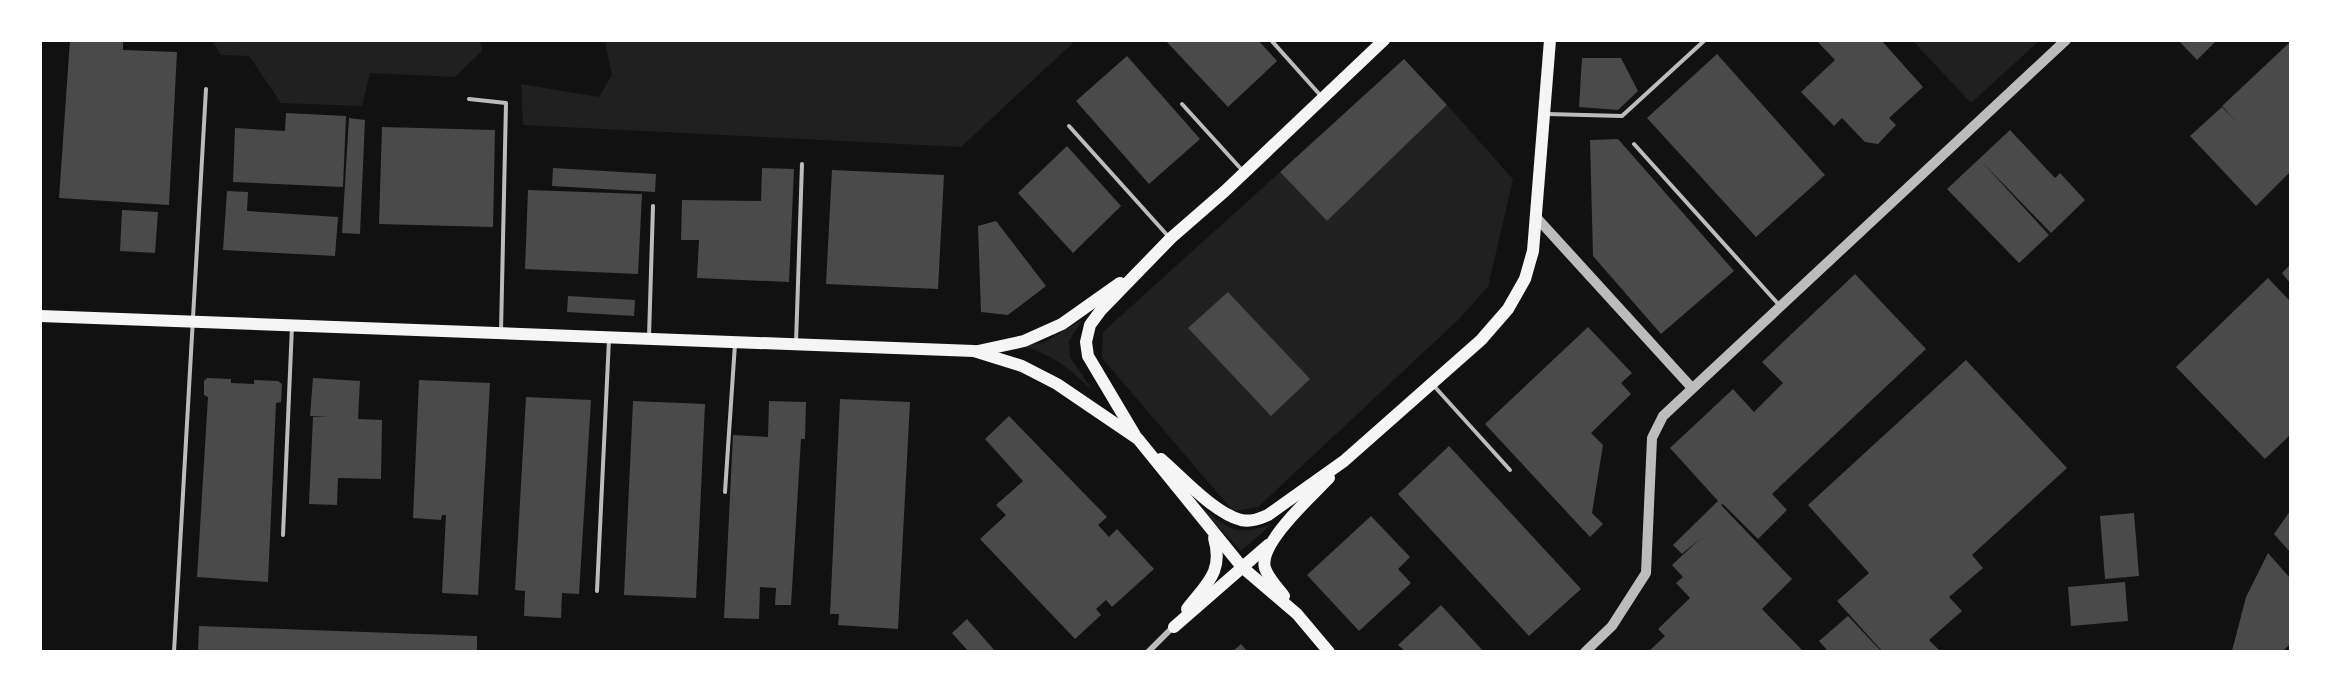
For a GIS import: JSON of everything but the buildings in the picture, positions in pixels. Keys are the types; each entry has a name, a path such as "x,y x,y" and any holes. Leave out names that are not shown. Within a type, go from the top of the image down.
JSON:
{"main road":[{"path":"1297,614 1242,567 1138,439 1094,369 1088,356 1086,342 1090,325 1101,309 1171,238 1244,173 1384,40"},
{"path":"975,351 1022,366 1056,384 1138,439 1211,503 1240,520 1254,521 1268,515 1344,461 1481,340 1508,309 1525,279 1533,251 1550,40"},
{"path":"40,316 735,344 975,351 1024,341 1062,324 1143,267"},
{"path":"1174,627 1271,542 1344,461"},
{"path":"1174,627 1218,566 1218,553 1212,531"},
{"path":"1271,542 1264,557 1265,570 1297,614 1329,651"}],"street":[{"path":"1585,651 1612,626 1646,573 1652,438 1663,416 2066,40"},
{"path":"1536,217 1692,388"},
{"path":"1221,586 1238,578 1249,578 1263,584"},
{"path":"1148,651 1174,627"}],"lane":[{"path":"1271,40 1323,98"},
{"path":"1543,114 1622,116 1705,40"},
{"path":"174,651 206,88"},
{"path":"469,99 506,103 501,334"},
{"path":"1182,104 1244,173"},
{"path":"1069,126 1171,238"},
{"path":"1634,144 1780,306"},
{"path":"795,346 802,164"},
{"path":"649,340 653,206"},
{"path":"283,536 292,326"},
{"path":"597,591 609,339"},
{"path":"725,492 735,344"},
{"path":"1433,384 1510,470"}],"shaded area":[{"path":"480,40 482,51 455,77 370,73 362,106 281,103 249,56 221,55 212,41"},
{"path":"605,41 1075,41 961,147 523,125 521,84 599,97 612,75"},
{"path":"1913,41 2039,41 1971,103"},
{"path":"1447,105 1513,179 1488,287 1458,320 1258,507 1233,511 1102,358 1103,332 1280,172 1327,221"},
{"path":"1082,320 1069,341 1070,357 1092,390 1060,363 1022,346 1043,343"},
{"path":"1198,505 1225,525 1239,530 1272,524 1241,551"}]}
